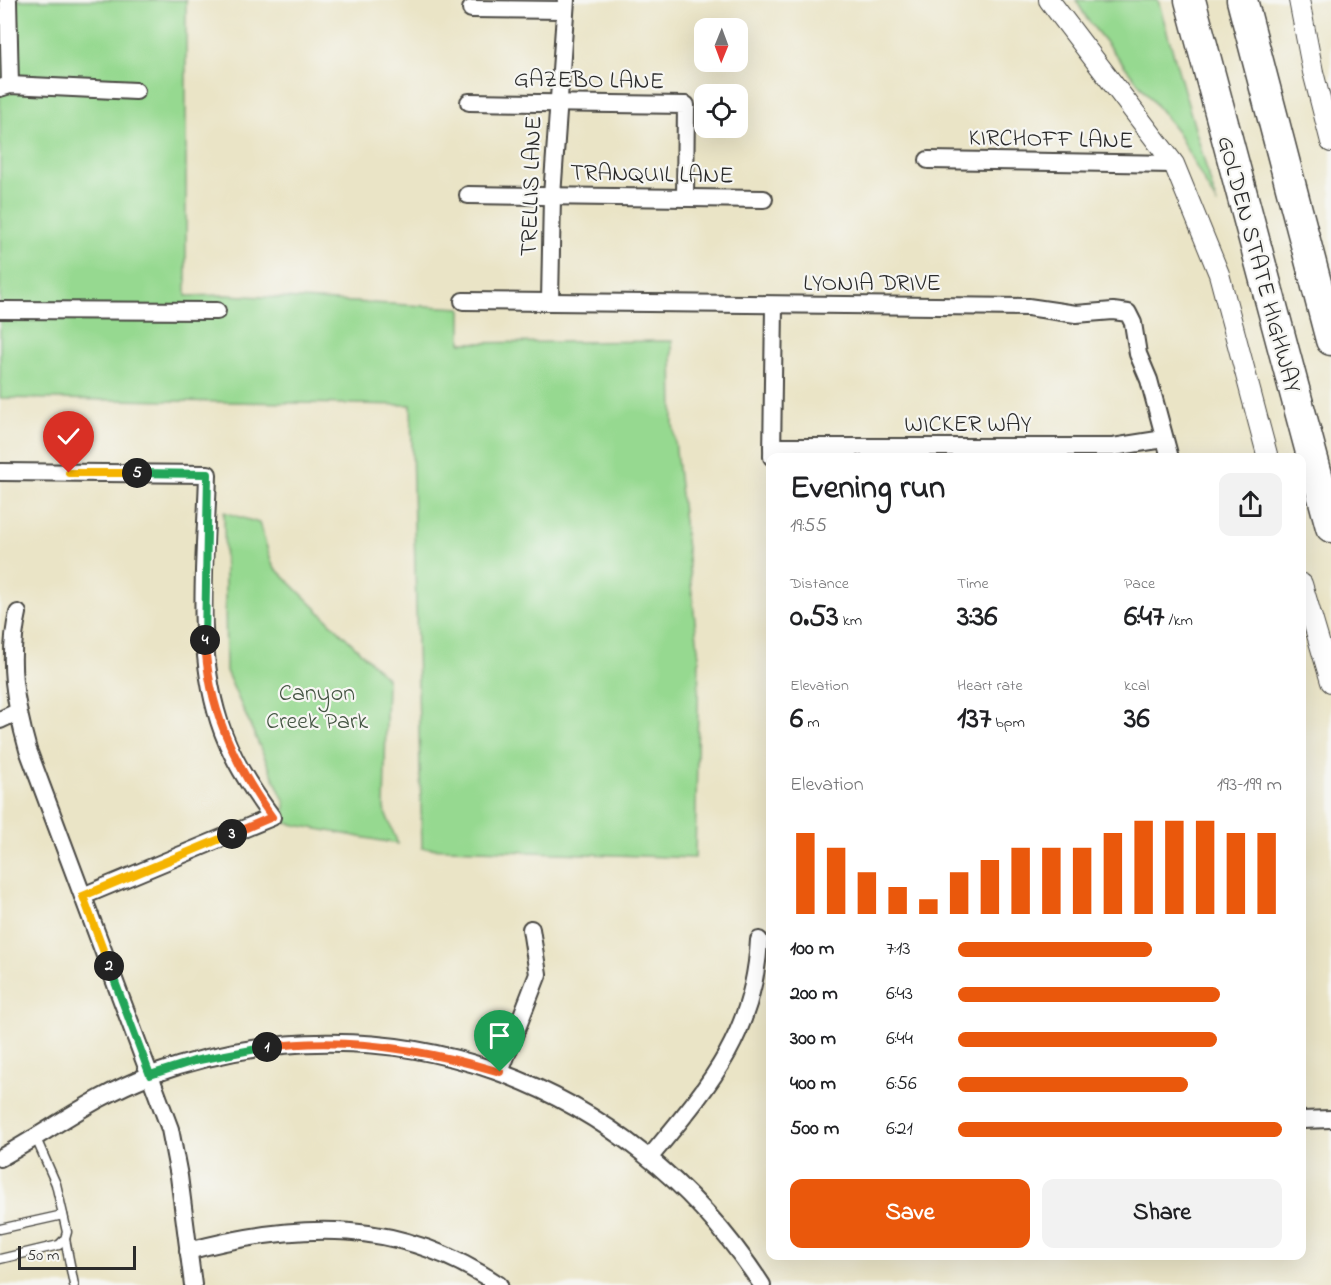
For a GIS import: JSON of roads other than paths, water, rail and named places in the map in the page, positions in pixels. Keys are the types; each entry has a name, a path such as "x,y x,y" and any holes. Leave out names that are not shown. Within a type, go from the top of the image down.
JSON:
{"highway":[{"path":"1178,0 1213,91"},
{"name":"GOLDEN STATE HIGHWAY","path":"1190,0 1331,527"},
{"name":"GOLDEN STATE HIGHWAY","path":"1242,0 1331,340"}],"street":[{"path":"8,0 5,86 136,91"},
{"path":"1049,0 1174,164 1219,274 1267,453"},
{"path":"1299,0 1313,72 1331,142"},
{"path":"471,9 566,5"},
{"name":"TRELLIS LANE","path":"550,302 557,103 566,5"},
{"name":"GAZEBO LANE","path":"469,102 686,105 685,198"},
{"name":"KIRCHOFF LANE","path":"928,160 1174,164"},
{"name":"TRANQUIL LANE","path":"468,195 764,199"},
{"name":"LYONIA DRIVE","path":"463,301 1028,307 1076,314 1113,310 1128,314 1133,323 1138,354 1149,380 1168,453"},
{"path":"772,452 774,305"},
{"path":"0,310 217,312"},
{"name":"WICKER WAY","path":"772,452 1113,447 1164,439"},
{"path":"0,472 208,474 204,626 211,693 233,756 250,788 272,817 83,896"},
{"path":"1306,598 1331,682"},
{"path":"18,613 12,658 17,712 28,750 150,1075 176,1154 193,1285"},
{"path":"0,720 17,712"},
{"path":"500,1072 538,974 531,929"},
{"path":"650,1157 716,1075 734,1043 752,992 759,940"},
{"path":"0,1158 111,1092 150,1075 194,1061 237,1051 325,1043 414,1050 500,1072 580,1109 650,1157 716,1221 762,1285"},
{"path":"1306,1120 1331,1119"},
{"path":"188,1251 260,1233 295,1230 355,1232 425,1248 453,1259 500,1285"}],"lane":[{"path":"35,1136 56,1184 67,1233 62,1242 74,1285"},
{"path":"0,1229 63,1215"},
{"path":"0,1259 62,1242"}],"park label":[{"name":"Canyon Creek Park","path":"317,706"}]}
